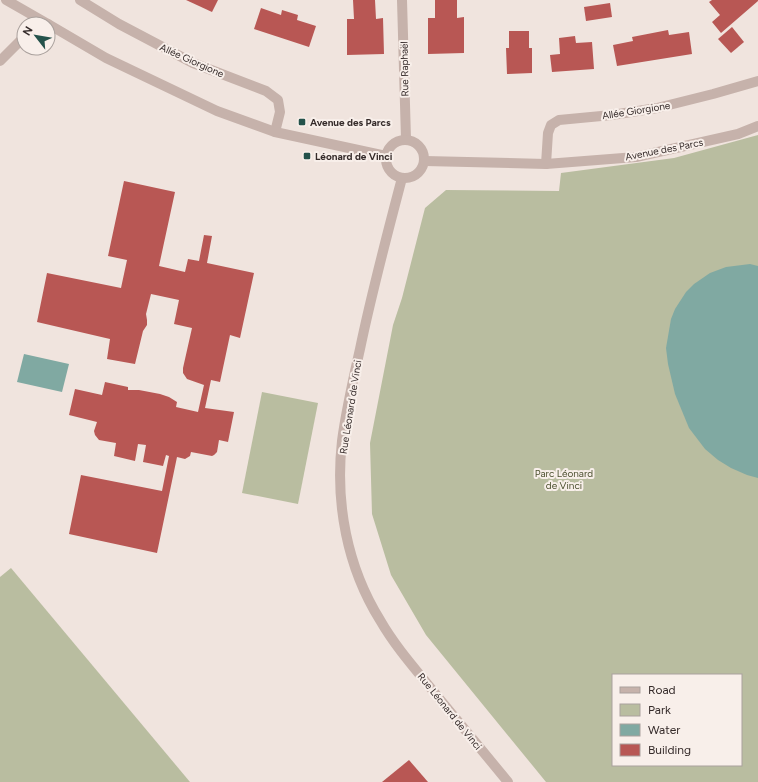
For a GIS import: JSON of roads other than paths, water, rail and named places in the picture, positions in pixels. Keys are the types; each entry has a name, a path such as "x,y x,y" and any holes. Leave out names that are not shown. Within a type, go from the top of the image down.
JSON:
{"street":[{"path":"6,0 32,16"},
{"name":"Allée Giorgione","path":"80,0 119,24 193,62 266,91 278,100 280,112 275,132"},
{"name":"Rue Raphaël","path":"402,0 406,139"},
{"path":"56,30 106,58 217,111 275,132 386,156"},
{"path":"0,61 16,45"},
{"name":"Allée Giorgione","path":"546,164 548,133 551,125 559,120 612,115 657,108 758,81"},
{"name":"Avenue des Parcs","path":"425,161 546,164 636,156 738,134 758,126"},
{"path":"406,139 415,141 420,146 424,154 425,161 423,168 414,176 402,178 390,171 386,156 391,145 399,140 406,139"},
{"name":"Rue Léonard de Vinci","path":"402,178 370,299 348,401 342,442 340,484 343,518 351,555 363,589 380,620 404,655 508,782"}],"water":[{"path":"750,264 758,266 758,478 731,468 718,460 705,449 689,428 675,394 666,348 671,319 675,309 686,292 694,284 710,273 726,267"},
{"path":"24,354 69,364 62,392 17,382"}],"place":[{"name":"Avenue des Parcs","path":"302,122"},
{"name":"Léonard de Vinci","path":"307,156"}],"park label":[{"name":"Parc Léonard de Vinci","path":"564,478"}]}
